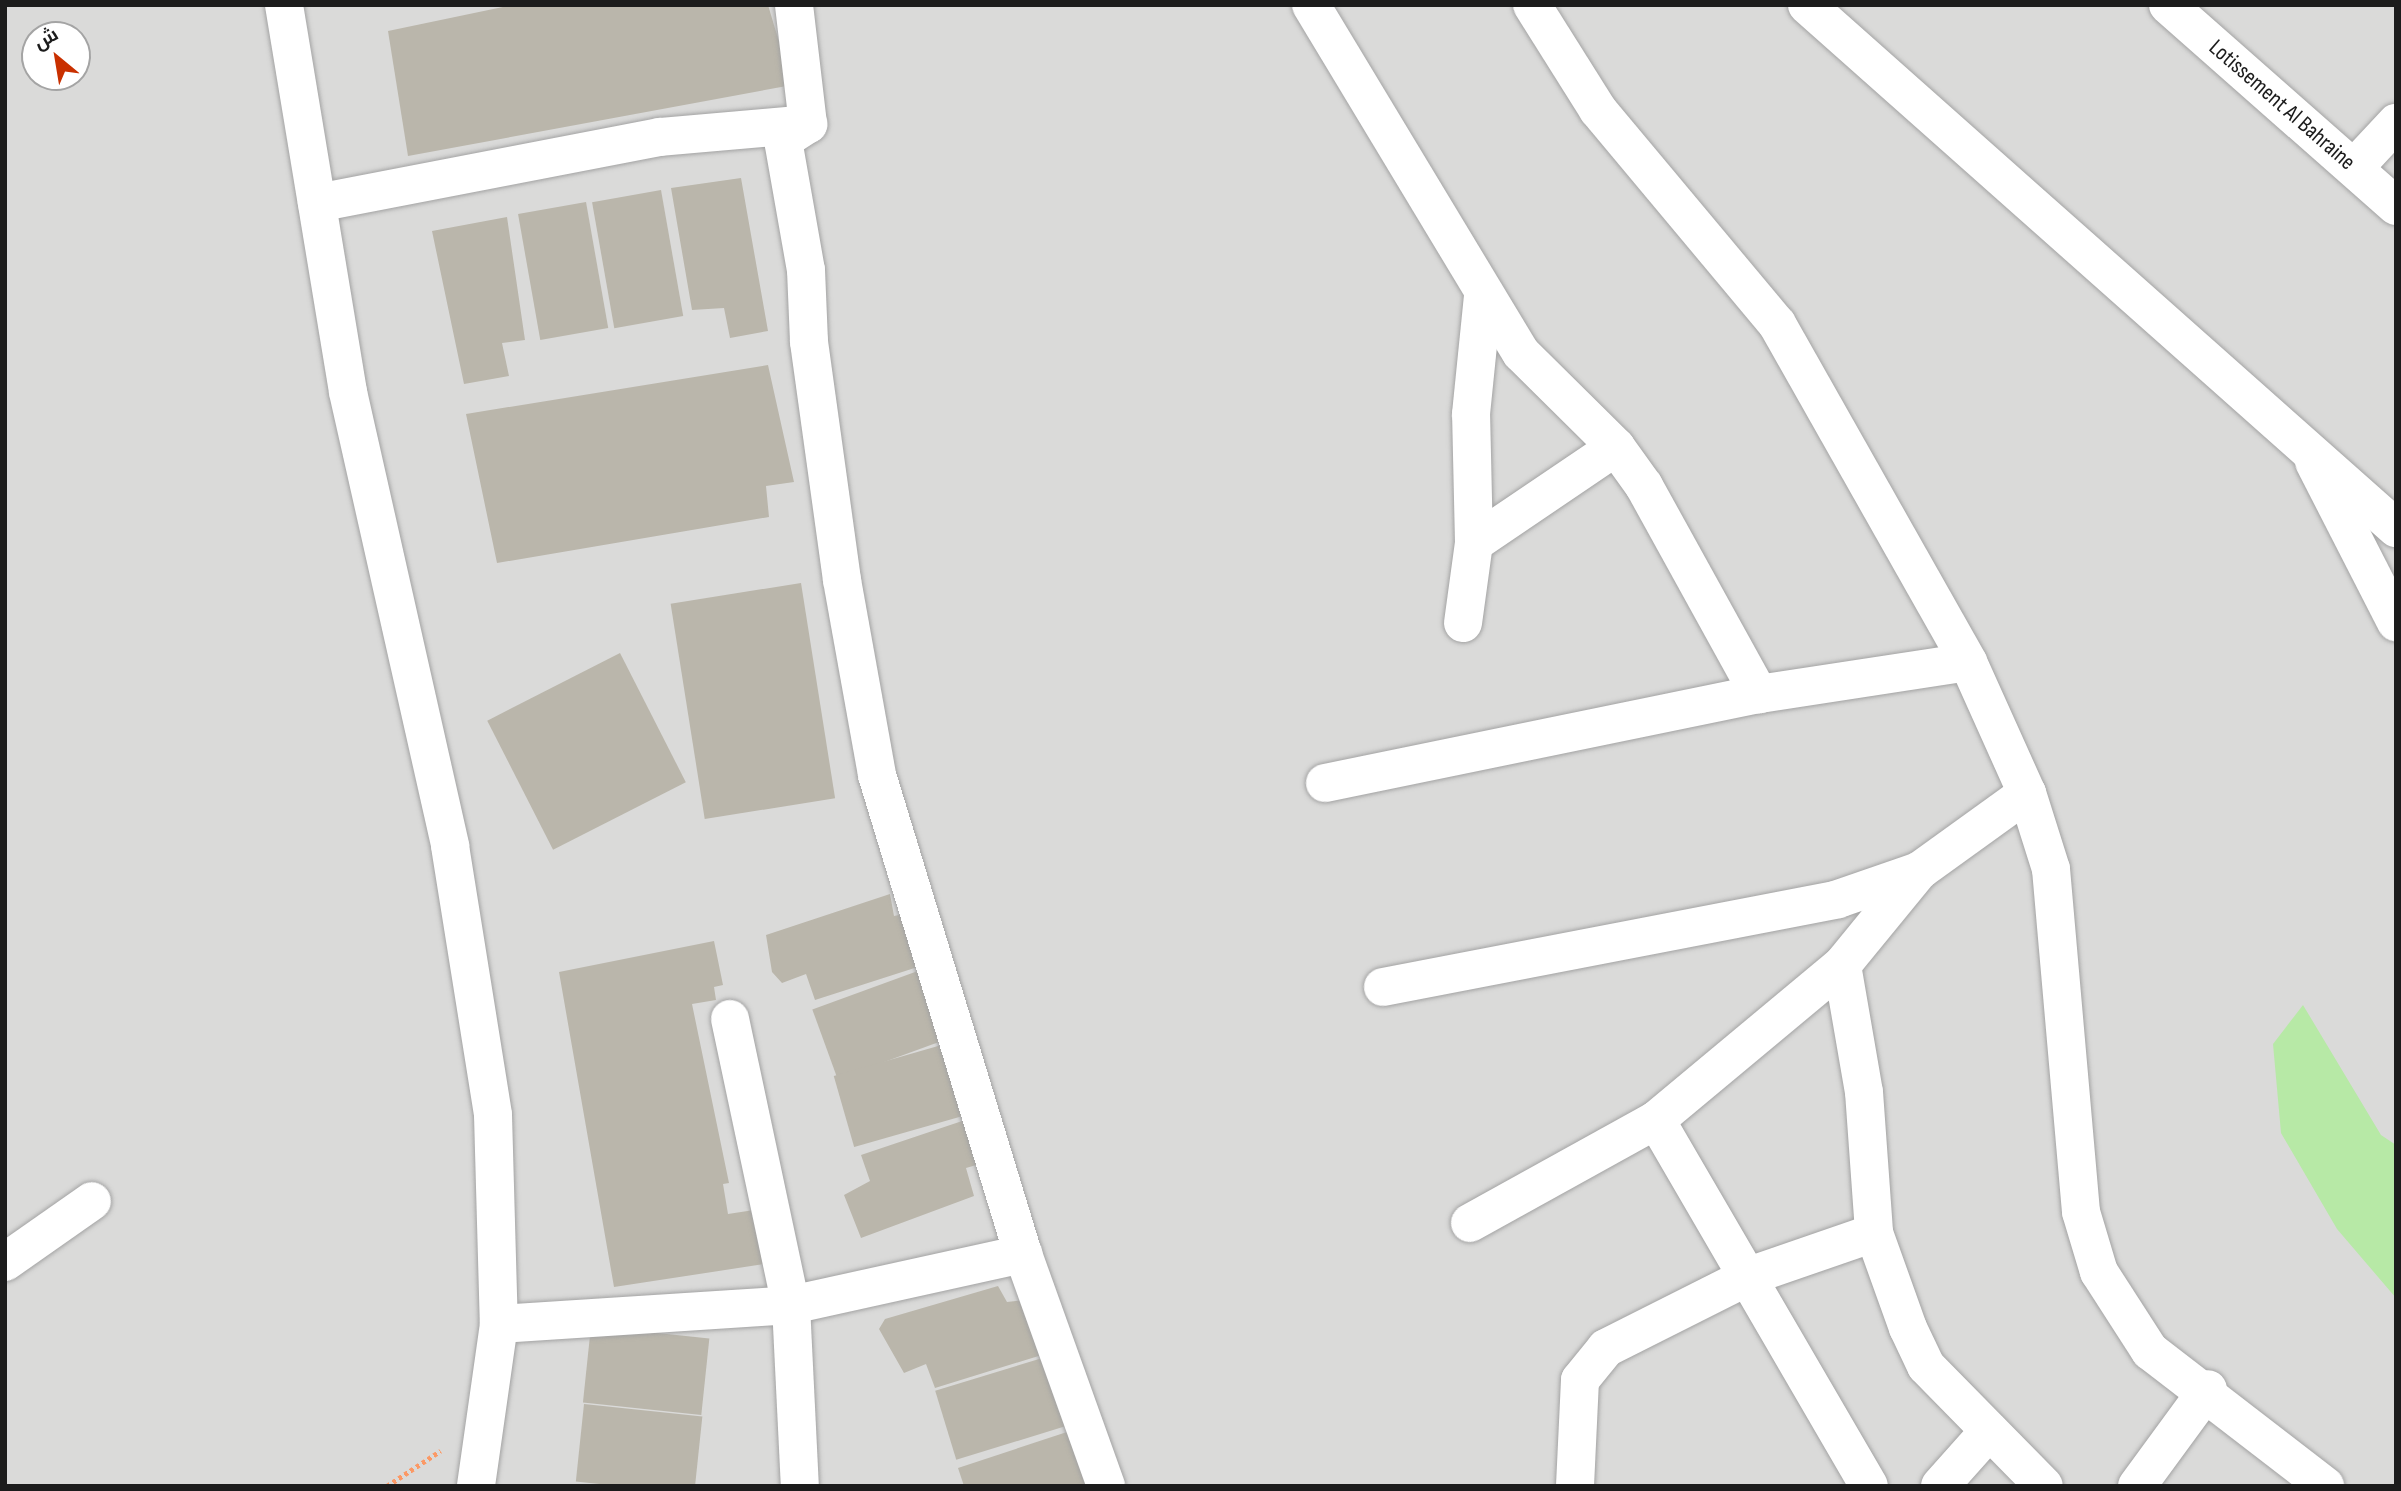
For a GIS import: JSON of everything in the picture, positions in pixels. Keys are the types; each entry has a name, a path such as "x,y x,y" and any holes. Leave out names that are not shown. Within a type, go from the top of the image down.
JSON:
{"street":[{"path":"284,5 383,565 450,846 493,1115 499,1324 481,1423 475,1486"},
{"path":"794,5 808,124"},
{"path":"1311,5 1483,296 1521,353 1616,447 1669,525 1759,694"},
{"path":"1532,5 1598,110 1777,324 1968,662 2027,793 2054,896 2081,1212 2099,1272 2129,1324 2150,1351 2208,1389 2325,1486"},
{"path":"1807,5 2396,528"},
{"name":"Lotissement Al Bahraine","path":"2168,5 2396,206"},
{"path":"2354,168 2396,123"},
{"path":"317,203 660,137 808,124"},
{"path":"808,124 783,141 802,243 842,580 877,775 1023,1254 1106,1486"},
{"path":"1463,623 1474,543 1471,414 1483,296"},
{"path":"1474,543 1616,447"},
{"path":"2311,454 2396,622"},
{"path":"1325,783 1759,694 1968,662"},
{"path":"1470,1223 1656,1120 1842,965 1919,871 2027,793"},
{"path":"1383,987 1838,899 1919,871"},
{"path":"1842,965 1864,1092 1874,1233 1926,1366 2045,1486"},
{"path":"730,1019 791,1305 800,1486"},
{"path":"1656,1120 1869,1486"},
{"path":"5,1262 92,1201"},
{"path":"1575,1486 1576,1408 1587,1365 1637,1328 1749,1276 1874,1233"},
{"path":"499,1324 791,1305 1023,1254"},
{"path":"2137,1486 2208,1389"},
{"path":"1940,1486 1989,1431"}],"path":[{"path":"387,1486 481,1423"}],"shaded area":[{"path":"5,5 2396,5 2396,1486 5,1486"}],"green space":[{"path":"2303,1005 2381,1135 2396,1145 2396,1298 2337,1229 2281,1133 2273,1044"}],"building":[{"path":"513,5 768,5 792,85 408,156 388,31"},
{"path":"741,178 768,331 730,338 724,308 692,310 671,188"},
{"path":"661,190 683,316 614,328 592,202"},
{"path":"586,202 608,328 540,340 518,214"},
{"path":"507,217 525,340 502,343 509,376 464,384 432,231"},
{"path":"768,365 794,482 766,486 769,517 497,563 466,414"},
{"path":"801,583 835,798 705,819 671,604"},
{"path":"620,653 686,782 553,850 487,721"},
{"path":"890,894 894,916 914,912 927,964 815,1000 806,974 782,983 772,972 766,935"},
{"path":"714,941 723,985 714,987 716,1000 692,1004 729,1183 723,1184 728,1214 754,1210 771,1263 614,1287 559,972"},
{"path":"926,968 951,1038 838,1079 812,1009"},
{"path":"952,1042 972,1113 854,1147 834,1076"},
{"path":"977,1116 990,1161 966,1168 974,1196 861,1238 844,1195 870,1181 861,1155"},
{"path":"998,1286 1007,1302 1031,1299 1045,1354 935,1388 926,1364 904,1373 879,1329 885,1319"},
{"path":"591,1326 709,1338 701,1415 583,1403"},
{"path":"1049,1356 1070,1425 956,1460 935,1391"},
{"path":"584,1404 702,1416 695,1486 618,1486 576,1482"},
{"path":"1073,1430 1092,1486 964,1486 958,1468"}]}
